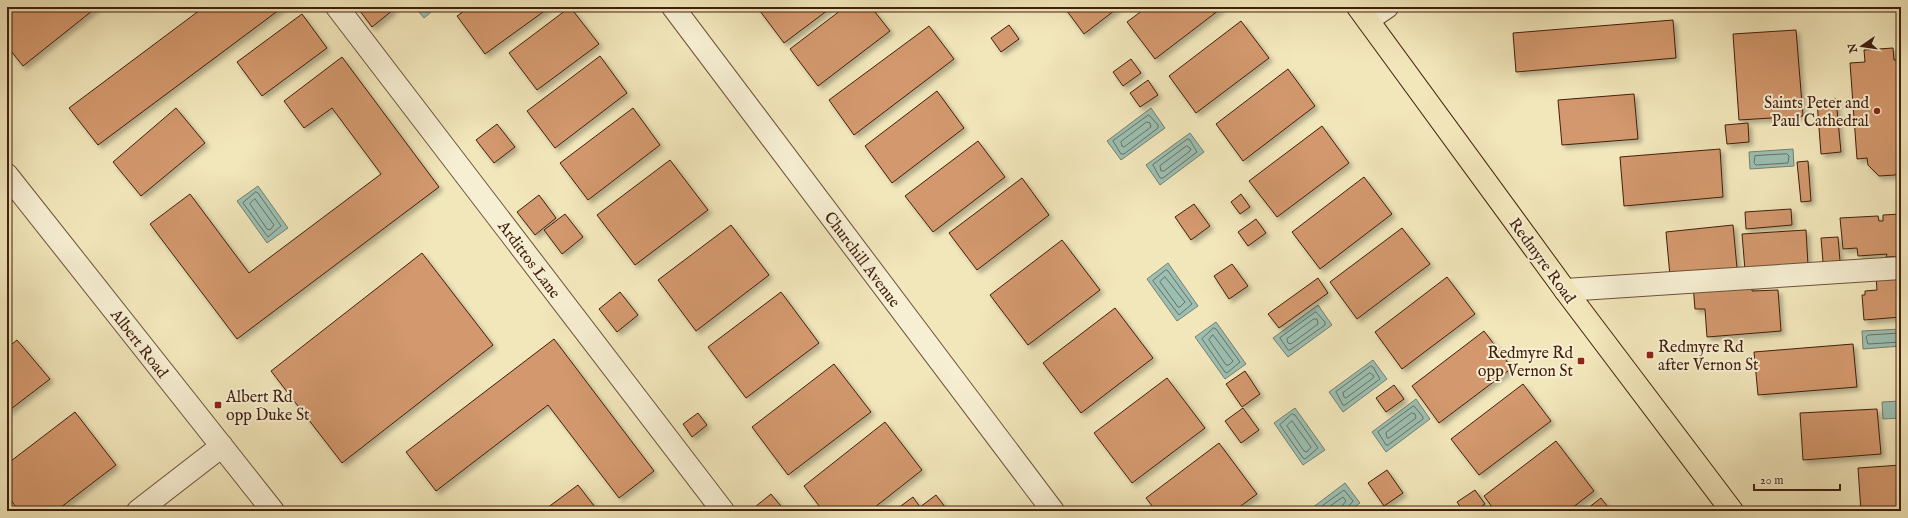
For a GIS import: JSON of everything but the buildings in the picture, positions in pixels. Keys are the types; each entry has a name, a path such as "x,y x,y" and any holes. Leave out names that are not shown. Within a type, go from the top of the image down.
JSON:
{"main road":[{"name":"Redmyre Road","path":"1363,14 1565,290 1732,511"}],"street":[{"name":"Ardittos Lane","path":"337,7 723,511"},
{"name":"Churchill Avenue","path":"673,7 1053,511"},
{"path":"1363,14 1387,7"},
{"name":"Albert Road","path":"7,175 273,511"},
{"path":"1565,290 1901,268"},
{"path":"138,511 222,446"}],"water":[{"path":"415,7 437,7 424,18"},
{"path":"1151,108 1165,128 1121,160 1107,141"},
{"path":"1190,133 1204,152 1160,185 1146,165"},
{"path":"1793,149 1794,166 1750,169 1749,152"},
{"path":"258,186 288,228 267,243 237,201"},
{"path":"1168,263 1198,306 1177,321 1147,279"},
{"path":"1318,305 1332,325 1288,357 1273,338"},
{"path":"1216,322 1246,364 1225,379 1195,337"},
{"path":"1901,329 1901,346 1863,349 1862,331"},
{"path":"1373,360 1387,379 1343,412 1329,392"},
{"path":"1416,399 1430,419 1386,452 1372,432"},
{"path":"1901,401 1901,418 1883,419 1882,402"},
{"path":"1295,408 1325,450 1303,465 1274,423"},
{"path":"1345,483 1360,503 1349,511 1308,511"}],"place":[{"name":"Saints Peter and Paul Cathedral","path":"1877,111"},
{"name":"Redmyre Rd after Vernon St","path":"1650,355"},
{"name":"Redmyre Rd opp Vernon St","path":"1581,361"},
{"name":"Albert Rd opp Duke St","path":"218,405"}]}
